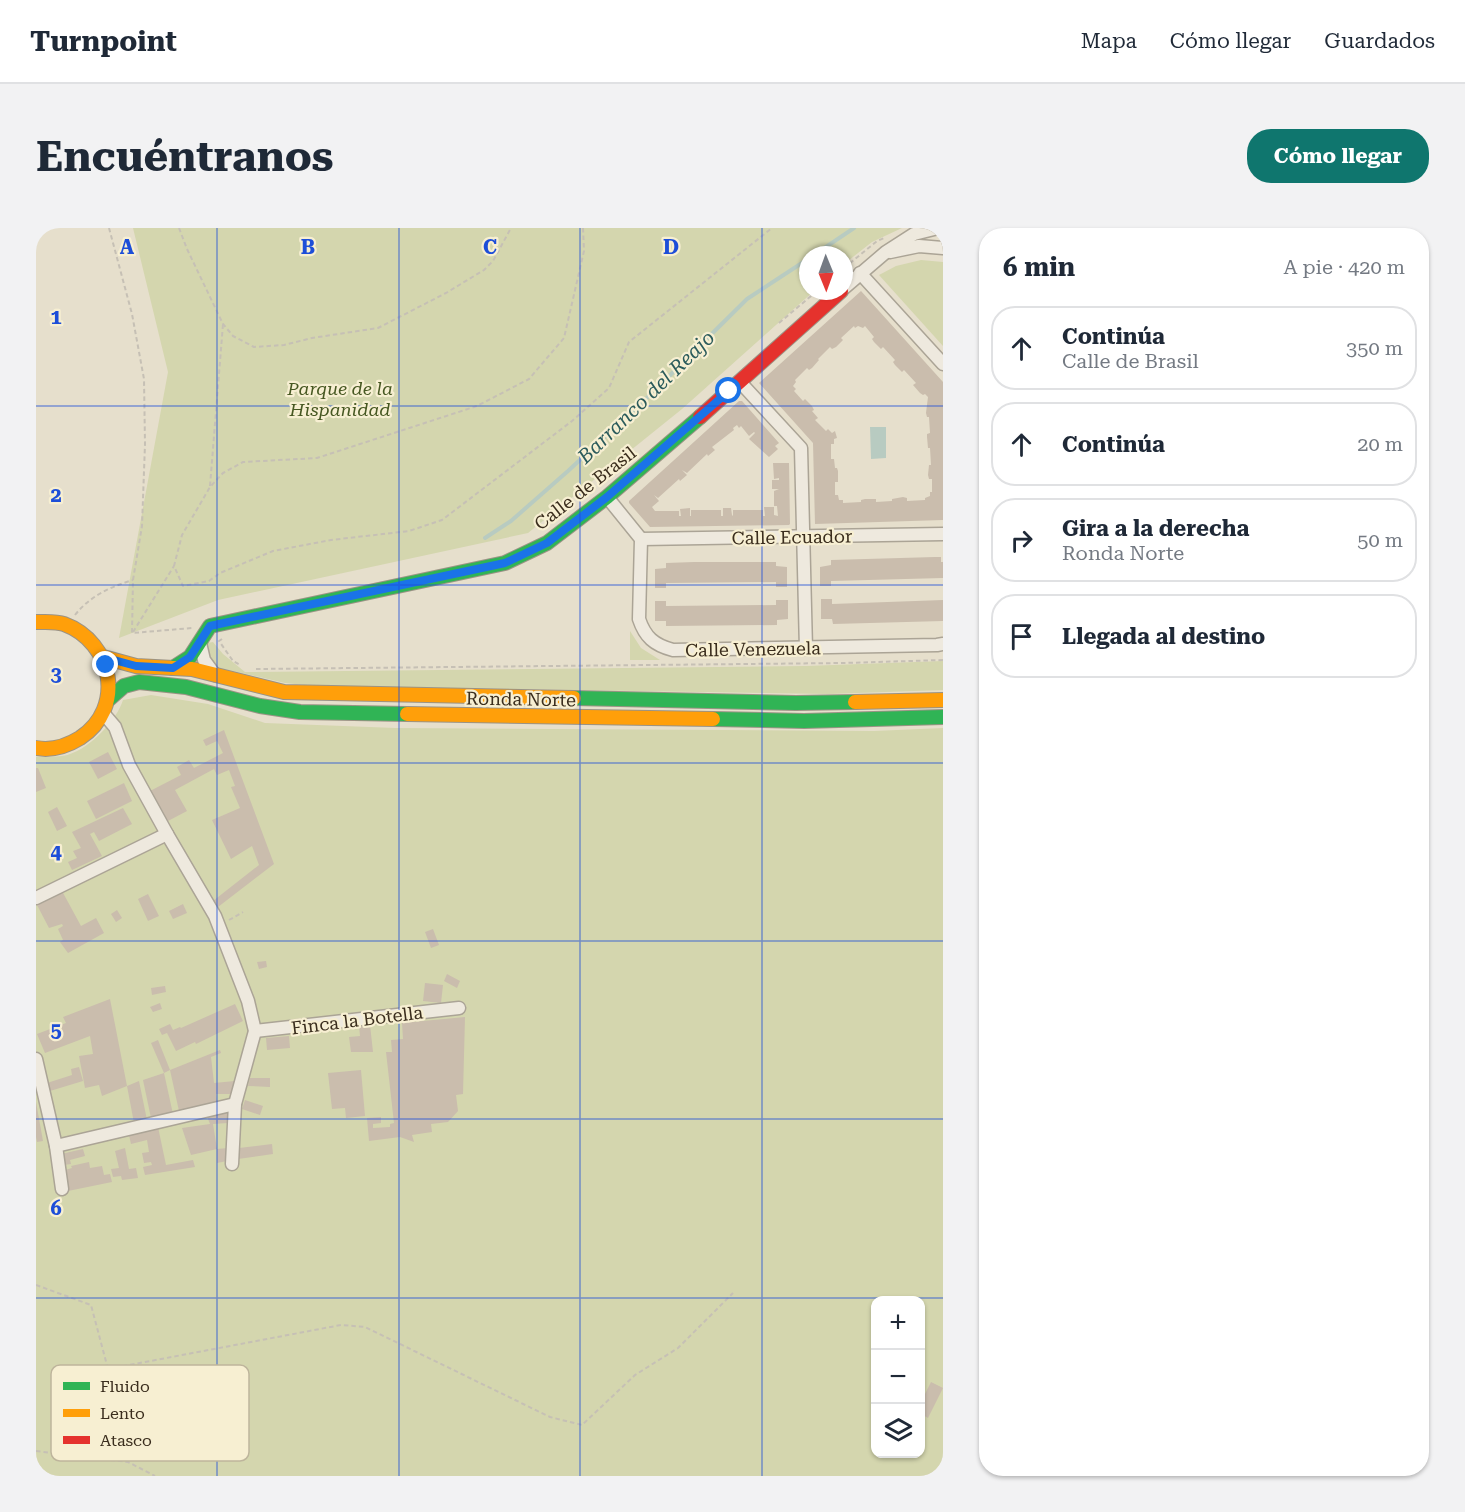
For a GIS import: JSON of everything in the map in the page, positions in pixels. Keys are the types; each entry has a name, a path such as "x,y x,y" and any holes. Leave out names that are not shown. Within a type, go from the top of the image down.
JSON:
{"main road":[{"name":"Calle de Brasil","path":"210,626 505,563 547,543 607,497 831,300"},
{"path":"36,622 52,621 65,624 87,637 103,657 108,674 105,706"},
{"path":"173,668 190,657 210,626"},
{"name":"Ronda Norte","path":"103,657 136,666 192,669 285,692 796,703 943,700"},
{"name":"Ronda Norte","path":"36,748 61,747 78,740 93,728 105,706 124,686 139,682 186,687 260,706 300,712 804,721 943,717"}],"street":[{"name":"Calle de Brasil","path":"853,280 886,252 914,234 938,228"},
{"name":"Calle de Brasil","path":"886,252 919,246 943,248"},
{"path":"860,273 943,364"},
{"path":"740,382 801,448 806,649"},
{"path":"607,497 640,539"},
{"name":"Calle Ecuador","path":"640,539 943,534"},
{"name":"Calle Venezuela","path":"640,539 639,619 651,641 661,647 672,650 806,649 943,644"},
{"path":"200,643 204,660 215,675"},
{"path":"105,706 129,765 215,916 248,1001 255,1031 235,1104 232,1164"},
{"path":"36,898 167,834"},
{"name":"Finca la Botella","path":"255,1031 459,1008"},
{"path":"36,1059 56,1146 62,1189"},
{"path":"56,1146 235,1104"}],"path":[{"path":"109,228 132,314 144,380 145,444 142,526 133,580 132,633"},
{"path":"179,228 223,324 233,336 254,347 267,347 378,328 446,293 484,270 493,261 511,228"},
{"path":"132,633 174,566 182,536 210,488 223,473 243,462 317,458 477,406 529,379 564,339 584,250 583,228"},
{"path":"174,566 183,586 208,581 220,573 273,551 332,540 409,531 442,520 572,421 609,388 629,342 772,228"},
{"path":"779,323 806,300"},
{"path":"210,488 223,324"},
{"path":"65,624 84,604 100,593 115,585 133,580"},
{"path":"229,621 232,632 219,641 232,661 240,665"},
{"path":"132,633 210,626"},
{"path":"248,669 943,660"},
{"path":"219,927 243,912"},
{"path":"36,1285 91,1305 107,1365"},
{"path":"129,1365 341,1325 365,1327 550,1417 582,1425 635,1375 678,1348 733,1293"},
{"path":"36,1451 51,1453"},
{"path":"124,1461 155,1476"}],"green space":[{"name":"Parque de la Hispanidad","path":"133,228 902,228 872,242 853,257 853,246 799,246 799,300 804,300 682,409 528,533 218,600 119,638 168,372"},
{"path":"921,260 943,262 943,346 879,275 896,266"},
{"path":"630,631 641,648 660,660 630,660"},
{"path":"213,642 223,654 245,672 806,666 943,661 943,690 829,694 314,686 285,683 220,668 210,659 207,643"},
{"path":"151,695 208,704 265,723 395,728 874,731 943,728 943,1476 36,1476 36,757 66,755 78,751 94,740 115,716 123,700"}],"shaded area":[{"path":"870,427 886,427 886,458 871,459"}],"building":[{"path":"861,291 943,382 943,520 815,524 813,443 759,383","holes":["854,326 855,328 858,326 863,328 865,326 874,337 872,339 874,342 881,349 883,347 895,360 893,362 895,365 902,372 904,370 916,383 913,385 920,393 928,397 926,413 929,417 930,433 927,437 931,465 929,465 928,475 929,479 932,479 932,492 925,500 907,501 907,498 903,497 892,499 892,501 876,502 876,499 843,503 843,500 839,500 838,495 835,495 838,471 835,468 834,459 831,459 831,444 834,444 834,439 837,438 835,431 832,433 828,429 826,431 815,420 818,418 812,411 814,410 812,406 805,399 803,401 794,391 796,389 793,386 795,380 807,368 809,370 812,368 830,347 832,349 836,347 843,340 841,338"]},
{"path":"739,401 742,401 779,443 775,446 778,449 769,457 749,439 754,432 749,436 741,426 739,428 737,425 712,447 715,450 708,456 707,454 687,473 682,470 687,475 680,481 679,479 658,498 654,495 659,501 652,507 655,511 679,511 679,516 681,516 680,509 690,508 690,516 691,510 721,510 721,516 723,516 723,508 731,508 733,516 733,510 763,510 763,516 765,516 764,507 774,507 774,515 778,516 777,506 774,506 774,491 779,489 772,489 772,480 779,480 779,478 774,479 773,463 789,463 790,524 650,527 629,501"},
{"path":"941,557 943,578 831,581 831,586 820,586 820,567 831,565 831,560"},
{"path":"776,562 776,566 787,567 787,587 776,587 776,582 666,583 666,588 655,588 655,569 666,568 666,563"},
{"path":"821,599 832,599 832,604 943,600 943,621 833,624 832,619 821,619"},
{"path":"776,600 788,600 788,619 777,620 777,625 666,626 666,621 655,621 655,601 666,601 666,606 776,605"},
{"path":"224,730 274,864 218,907 213,901 259,865 252,846 231,859 212,820 240,808 231,787 235,786 229,770 217,775 214,769 175,790 187,811 168,821 150,791 181,775 177,767 189,760 194,768 223,753 217,741 206,746 203,740"},
{"path":"108,752 117,769 98,779 89,762"},
{"path":"36,768 46,788 36,792"},
{"path":"124,783 132,801 96,819 87,801"},
{"path":"57,807 67,826 57,831 48,812"},
{"path":"123,808 132,824 99,841 94,832 90,834 102,856 72,870 68,862 77,858 73,851 81,848 72,832"},
{"path":"62,891 81,926 96,918 104,933 68,953 60,942 63,940 58,929 63,926 62,924 49,928 37,905"},
{"path":"148,894 159,916 148,921 138,899"},
{"path":"183,904 187,913 173,919 169,911"},
{"path":"117,910 122,918 116,922 111,914"},
{"path":"433,929 439,945 431,948 425,932"},
{"path":"266,961 267,967 259,969 257,962"},
{"path":"447,974 460,981 457,988 444,981"},
{"path":"425,983 443,985 441,1003 423,1001"},
{"path":"165,986 166,992 152,995 151,988"},
{"path":"110,999 127,1086 102,1096 99,1085 85,1088 79,1056 93,1054 90,1036 45,1053 37,1034 66,1023 63,1017"},
{"path":"160,1003 162,1009 153,1012 150,1007"},
{"path":"235,1004 243,1021 176,1051 167,1033 162,1035 159,1029 170,1024 173,1030 181,1028"},
{"path":"465,1017 463,1094 456,1095 458,1111 448,1122 431,1124 432,1132 412,1135 414,1142 400,1137 369,1141 367,1118 381,1117 381,1123 373,1124 373,1128 390,1127 390,1124 394,1123 386,1052 392,1052 391,1040 403,1039 402,1023"},
{"path":"370,1025 373,1052 351,1052 349,1037 360,1036 359,1026"},
{"path":"289,1036 290,1048 267,1050 266,1038"},
{"path":"158,1040 170,1070 164,1073 151,1043"},
{"path":"220,1050 221,1053 211,1057 214,1083 235,1081 231,1094 216,1094 217,1102 179,1111 170,1070"},
{"path":"79,1067 83,1081 50,1091 47,1083 72,1075 71,1069"},
{"path":"361,1070 365,1116 346,1118 345,1108 332,1109 328,1073"},
{"path":"164,1073 173,1114 151,1118 143,1080"},
{"path":"250,1078 270,1078 270,1087 248,1086"},
{"path":"139,1081 147,1120 134,1123 127,1086"},
{"path":"245,1100 263,1106 260,1115 242,1109"},
{"path":"36,1102 43,1141 37,1142 36,1137"},
{"path":"228,1110 228,1123 213,1124 217,1149 191,1155 182,1128 210,1124 207,1116"},
{"path":"158,1127 166,1165 193,1160 195,1167 145,1175 143,1167 152,1165 151,1162 144,1163 142,1153 149,1152 147,1140 131,1144 129,1135"},
{"path":"272,1144 273,1154 238,1159 239,1148"},
{"path":"125,1148 129,1169 136,1168 138,1178 122,1180 121,1176 113,1177 111,1169 119,1168 115,1151"},
{"path":"228,1148 227,1161 217,1163 217,1149"},
{"path":"83,1149 85,1156 70,1160 71,1164 64,1165 61,1154"},
{"path":"89,1162 90,1168 102,1166 104,1175 110,1174 112,1182 68,1191 65,1170 72,1168 71,1166"},
{"path":"931,1382 943,1388 928,1418 925,1416 925,1394"}],"waterway":[{"name":"Barranco del Reajo","path":"827,246 854,228"},
{"name":"Barranco del Reajo","path":"485,538 511,521 568,471 650,395 747,299 799,265"}],"traffic: fast":[{"path":"173,668 190,657 210,626 505,563 547,543 607,497 700,417"},
{"path":"108,700 124,686 139,682 186,687 260,706 300,712 407,714"},
{"path":"574,698 796,703 855,702"},
{"path":"713,719 804,721 943,717"}],"traffic: slow":[{"path":"36,622 64,624 81,633 94,645 103,660 108,676 108,693 104,710 95,725 70,743 48,749 36,748"},
{"path":"103,657 136,666 192,669 284,692 574,698"},
{"path":"855,702 943,700"},
{"path":"407,714 713,719"}],"traffic: jam":[{"path":"700,417 831,300"}],"route":[{"path":"106,665 103,657 136,666 173,668 190,657 210,626 505,563 547,543 607,497 729,391"}]}
